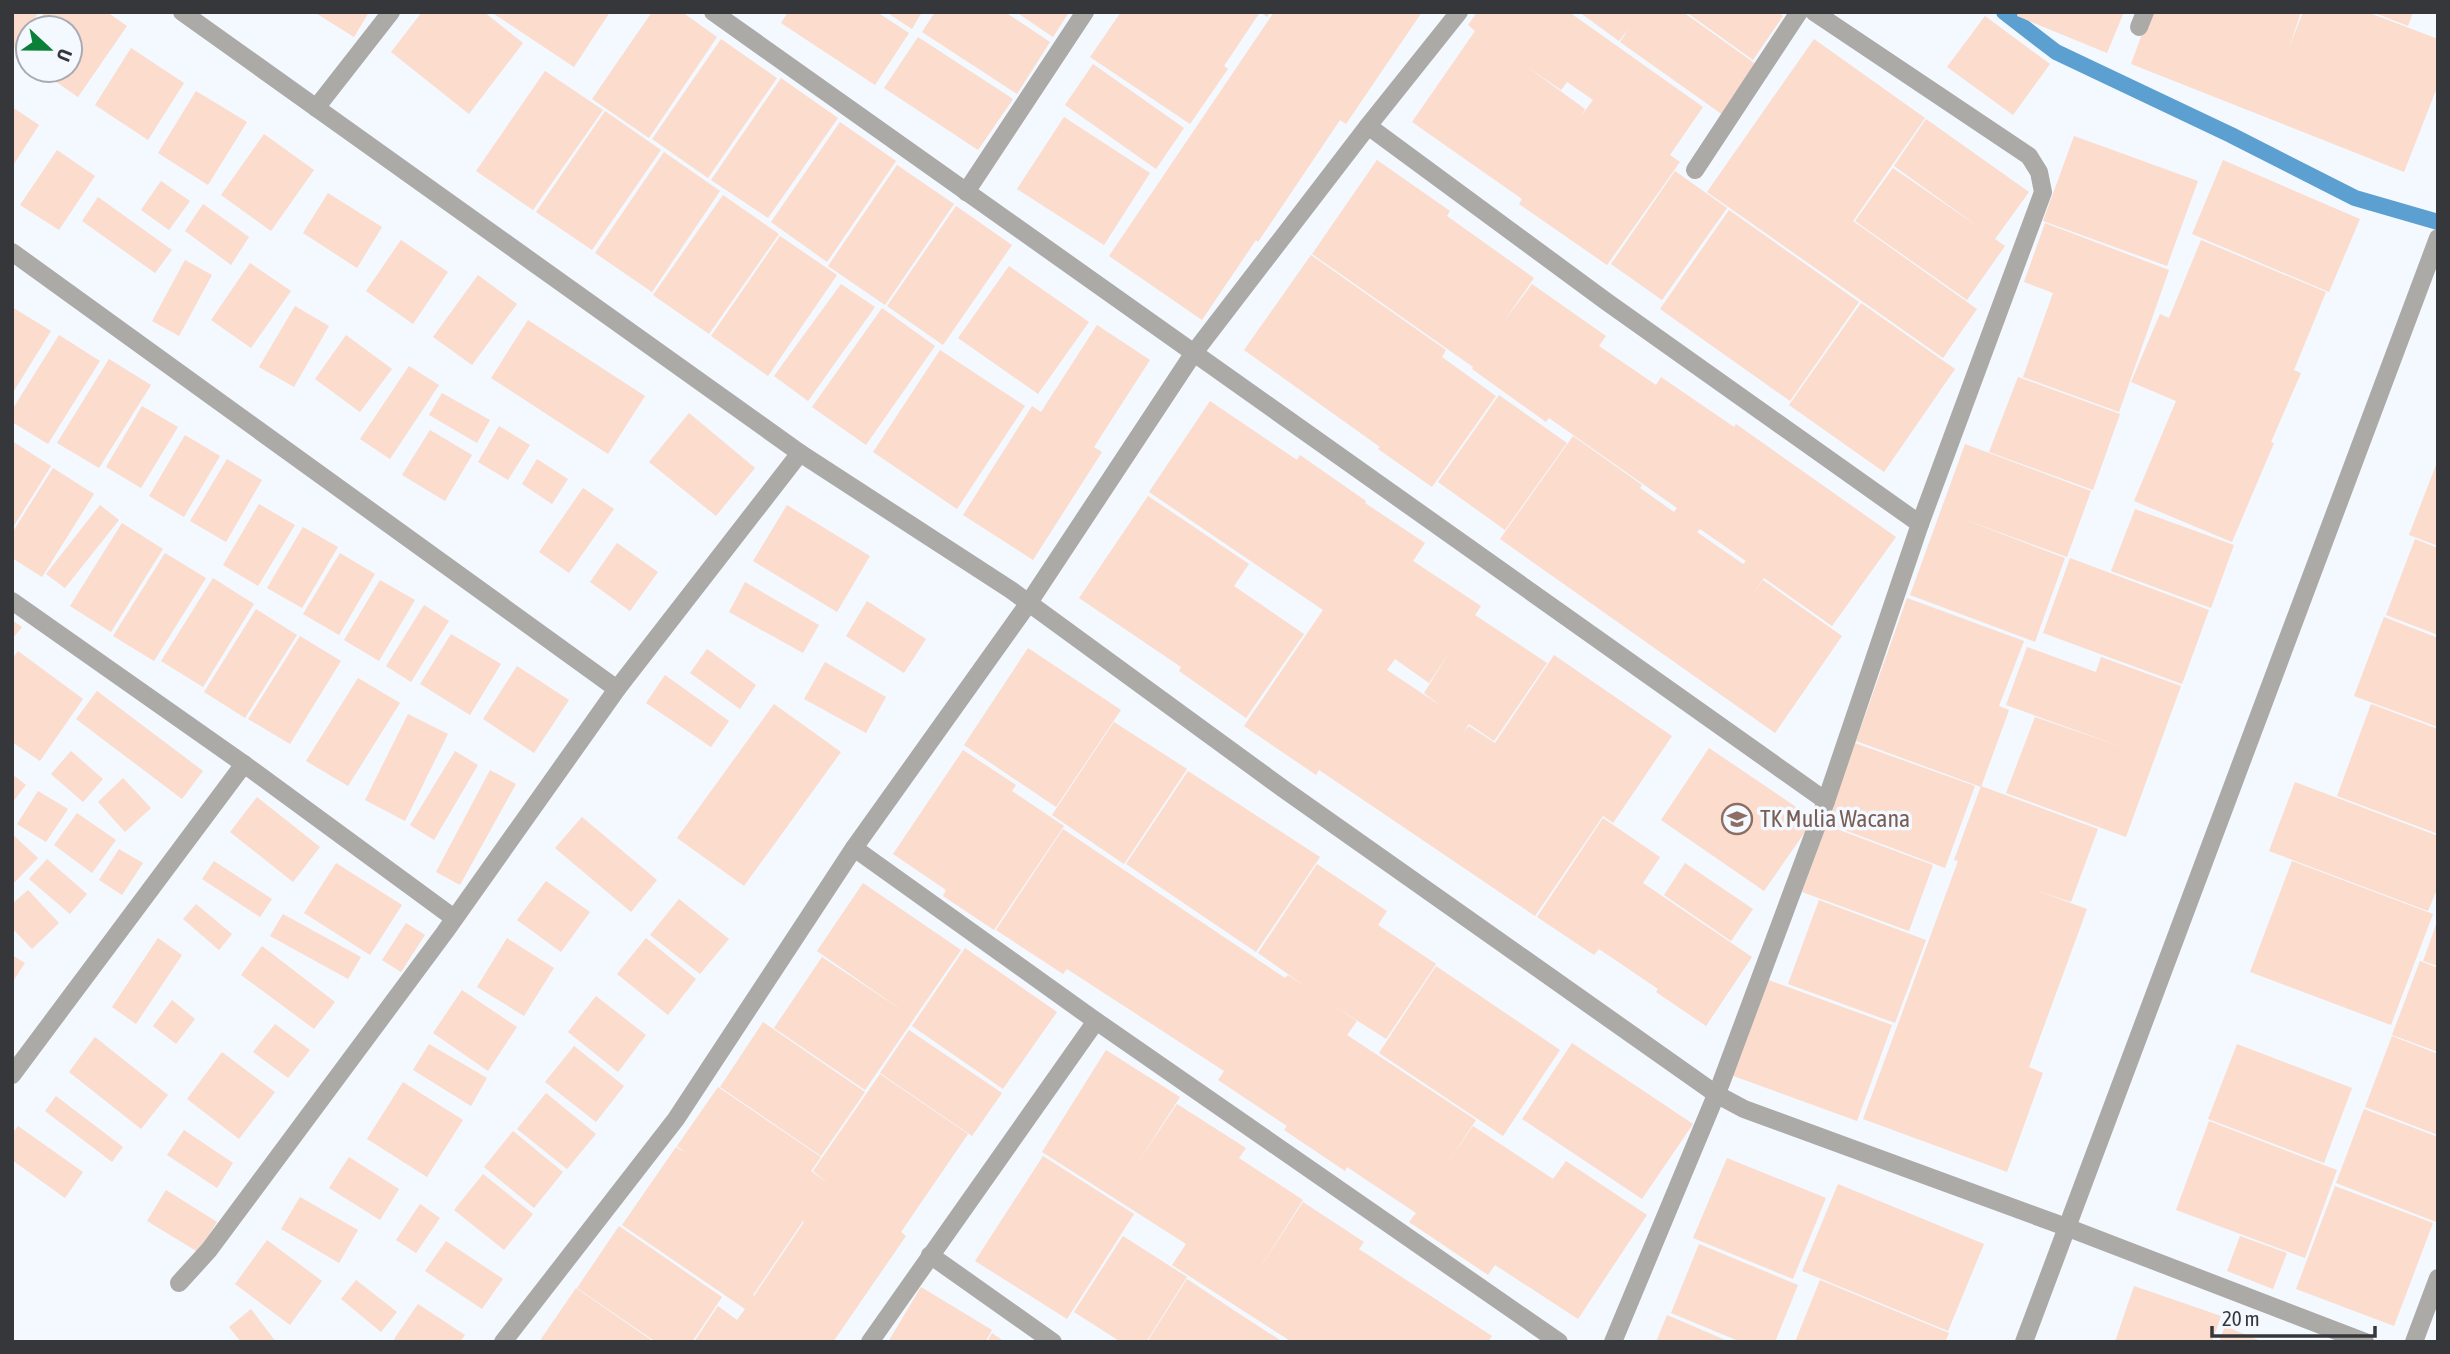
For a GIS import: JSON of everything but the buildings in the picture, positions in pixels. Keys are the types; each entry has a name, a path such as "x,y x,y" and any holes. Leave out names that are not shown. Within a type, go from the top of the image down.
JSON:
{"street":[{"path":"182,12 800,453 1011,590 1284,790 1716,1094 1744,1109 2066,1227 2365,1342"},
{"path":"316,108 391,12"},
{"path":"966,192 1085,12"},
{"path":"503,1342 676,1119 854,848 1028,604 1193,354 1459,12"},
{"path":"1695,170 1799,12"},
{"path":"1613,1342 1716,1094 1826,801 1920,524 2043,192 2039,172 2029,156 1814,12"},
{"path":"724,15 1193,354 1826,801"},
{"path":"1368,126 1607,302 1920,524"},
{"path":"2024,1342 2436,247"},
{"path":"12,252 617,689"},
{"path":"179,1283 209,1250 454,918 617,689 800,453"},
{"path":"12,601 244,764 454,918"},
{"path":"12,1075 244,764"},
{"path":"854,848 1096,1021 1559,1342"},
{"path":"870,1342 1096,1021"},
{"path":"930,1255 1053,1342"},
{"path":"2414,1342 2438,1278"}],"waterway":[{"path":"2004,12 2056,52 2231,135 2355,198 2438,222"}],"place":[{"name":"TK Mulia Wacana","path":"1737,819"}]}
